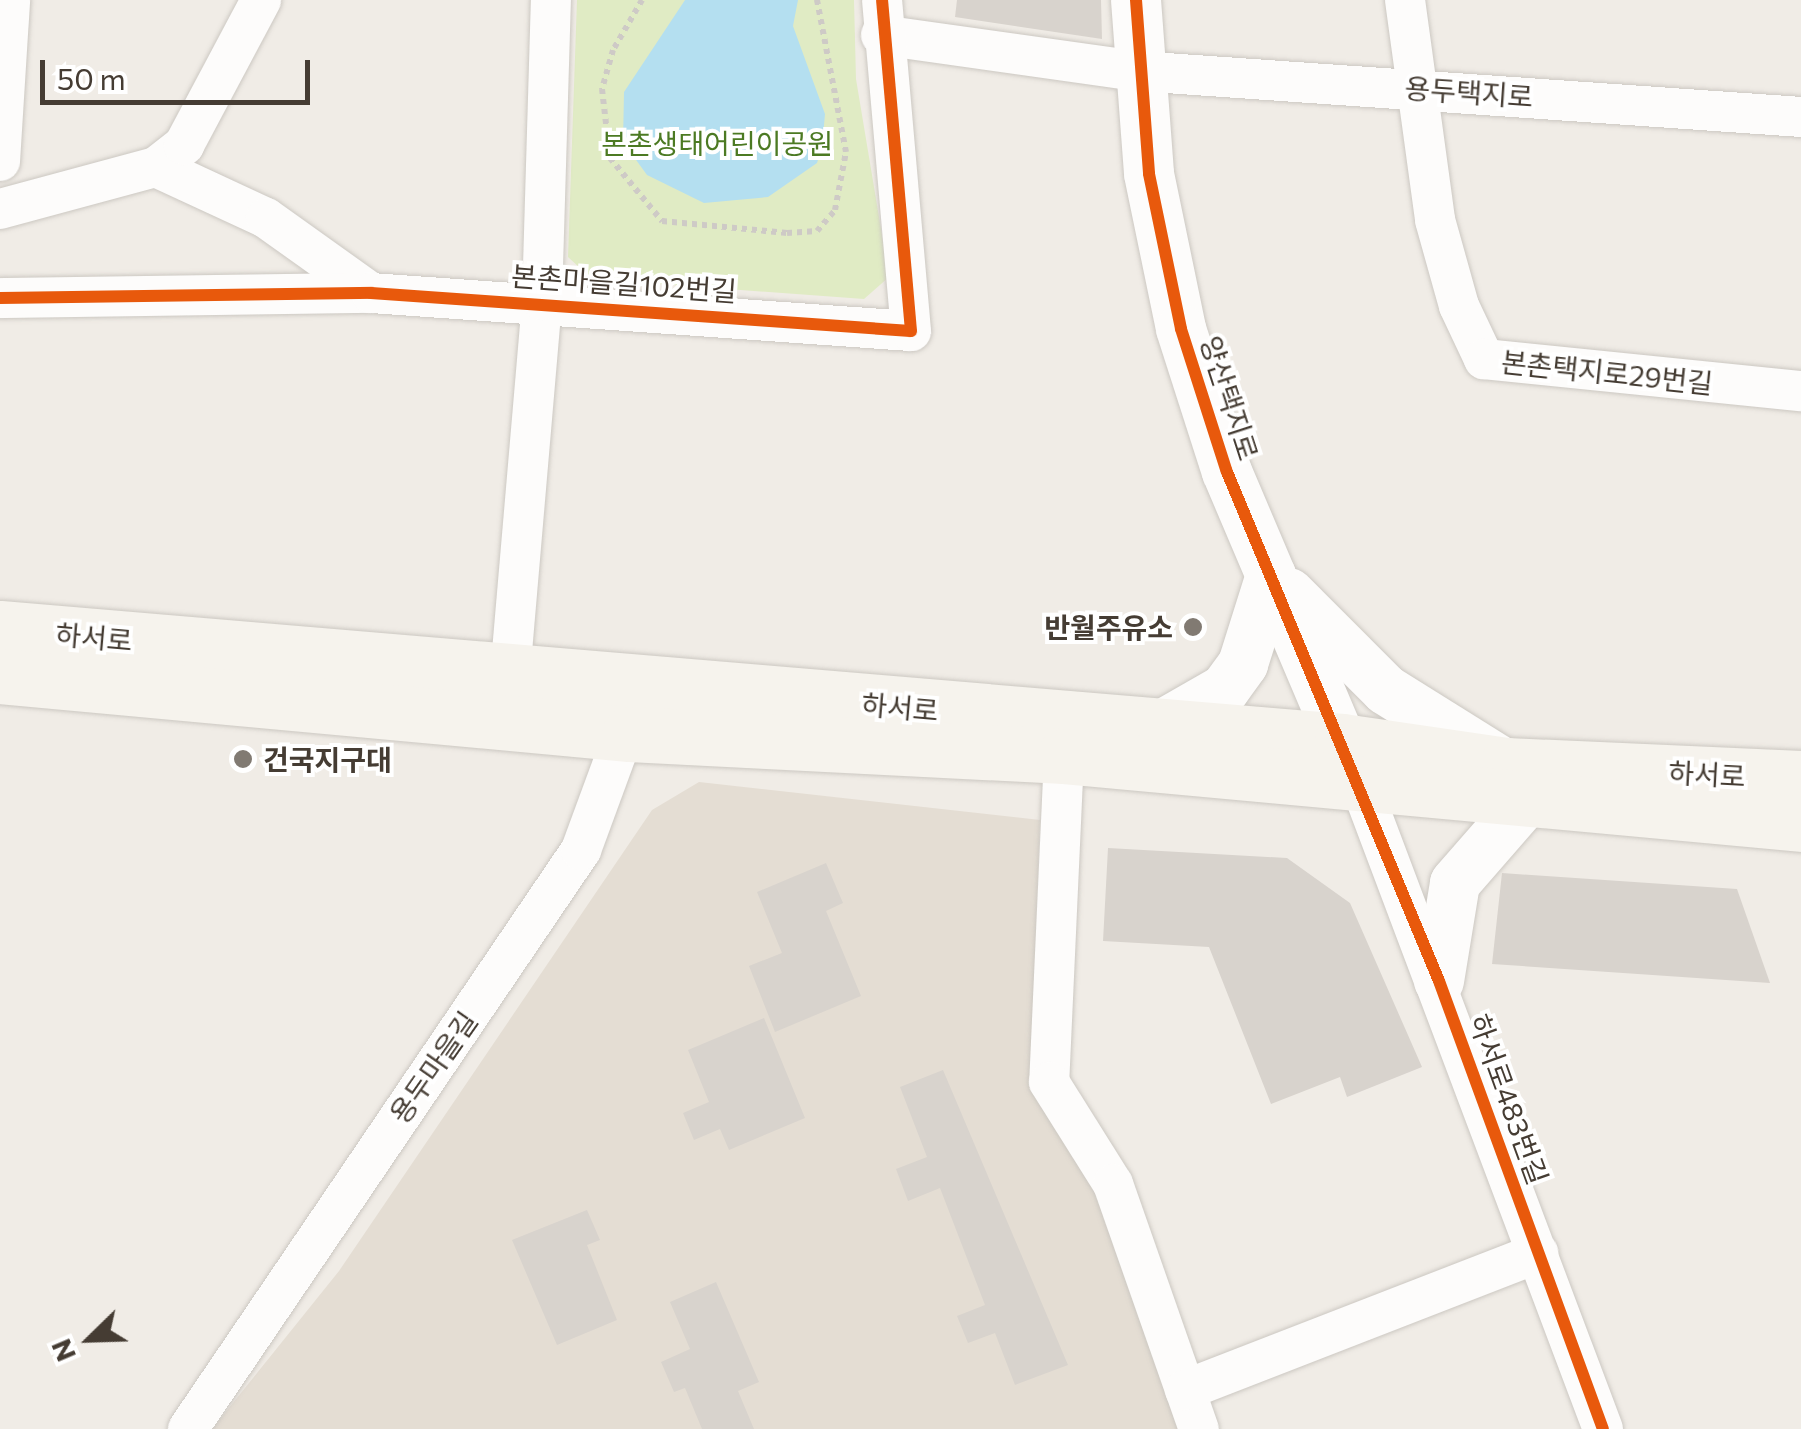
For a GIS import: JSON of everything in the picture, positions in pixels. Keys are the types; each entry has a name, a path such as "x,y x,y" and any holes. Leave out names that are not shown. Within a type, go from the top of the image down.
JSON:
{"main road":[{"name":"하서로","path":"0,628 510,675 633,710 1064,756 1352,765"},
{"name":"하서로","path":"0,676 633,710 1157,728 1352,765 1801,824"},
{"name":"하서로","path":"1515,785 1801,778"}],"street":[{"path":"0,161 10,0"},
{"path":"0,209 156,167 184,144 261,0"},
{"name":"본촌마을길102번길","path":"542,300 551,0"},
{"name":"양산택지로","path":"1136,0 1137,71 1181,329 1226,472 1352,765"},
{"name":"본촌택지로29번길","path":"1404,0 1412,87 1435,220 1458,306 1484,359 1801,391"},
{"name":"본촌마을길102번길","path":"0,298 371,293 542,300 911,331 882,18"},
{"name":"용두택지로","path":"882,18 1137,71 1412,87 1801,117"},
{"path":"156,167 266,218 371,293"},
{"path":"510,675 542,300"},
{"path":"1157,728 1225,689 1243,664 1271,575 1386,690 1515,785 1455,883 1439,981"},
{"name":"용두마을길","path":"188,1429 581,850 633,710"},
{"path":"1064,756 1048,1082 1113,1184 1199,1429"},
{"name":"하서로483번길","path":"1352,765 1439,981 1603,1429"},
{"path":"1185,1390 1538,1253"}],"path":[{"path":"642,0 613,50 602,89 602,136 618,170 662,221 788,233 818,230 835,210 846,152 818,0"}],"shaded area":[{"path":"699,782 1040,820 1030,1087 1093,1188 1178,1429 212,1429 339,1271 652,810"}],"green space":[{"name":"본촌생태어린이공원","path":"577,0 854,0 856,79 889,277 864,299 592,279 568,257"}],"water":[{"path":"685,0 798,0 793,26 825,114 822,147 817,163 768,197 704,203 647,175 623,142 624,92"}],"building":[{"path":"957,0 1101,0 1102,39 955,17"},
{"path":"1108,848 1287,858 1350,903 1422,1067 1347,1097 1340,1077 1271,1104 1209,947 1103,941"},
{"path":"826,863 843,903 826,911 861,996 775,1032 749,966 782,953 757,892"},
{"path":"1502,873 1737,889 1770,983 1492,964"},
{"path":"764,1018 805,1118 729,1150 720,1129 694,1140 683,1113 709,1102 688,1050"},
{"path":"943,1070 1068,1365 1015,1385 995,1333 968,1343 957,1316 985,1305 940,1188 908,1201 896,1169 927,1157 900,1087"},
{"path":"587,1210 600,1240 587,1245 617,1320 557,1345 512,1240"},
{"path":"716,1282 759,1382 738,1391 754,1429 702,1429 685,1388 674,1392 661,1362 690,1349 670,1302"}],"cycle path":[{"path":"0,298 371,293 911,331 882,0"},
{"path":"1136,0 1149,174 1181,329 1227,472 1439,981 1603,1429"}],"place":[{"name":"반월주유소","path":"1193,627"},
{"name":"건국지구대","path":"243,759"}]}
